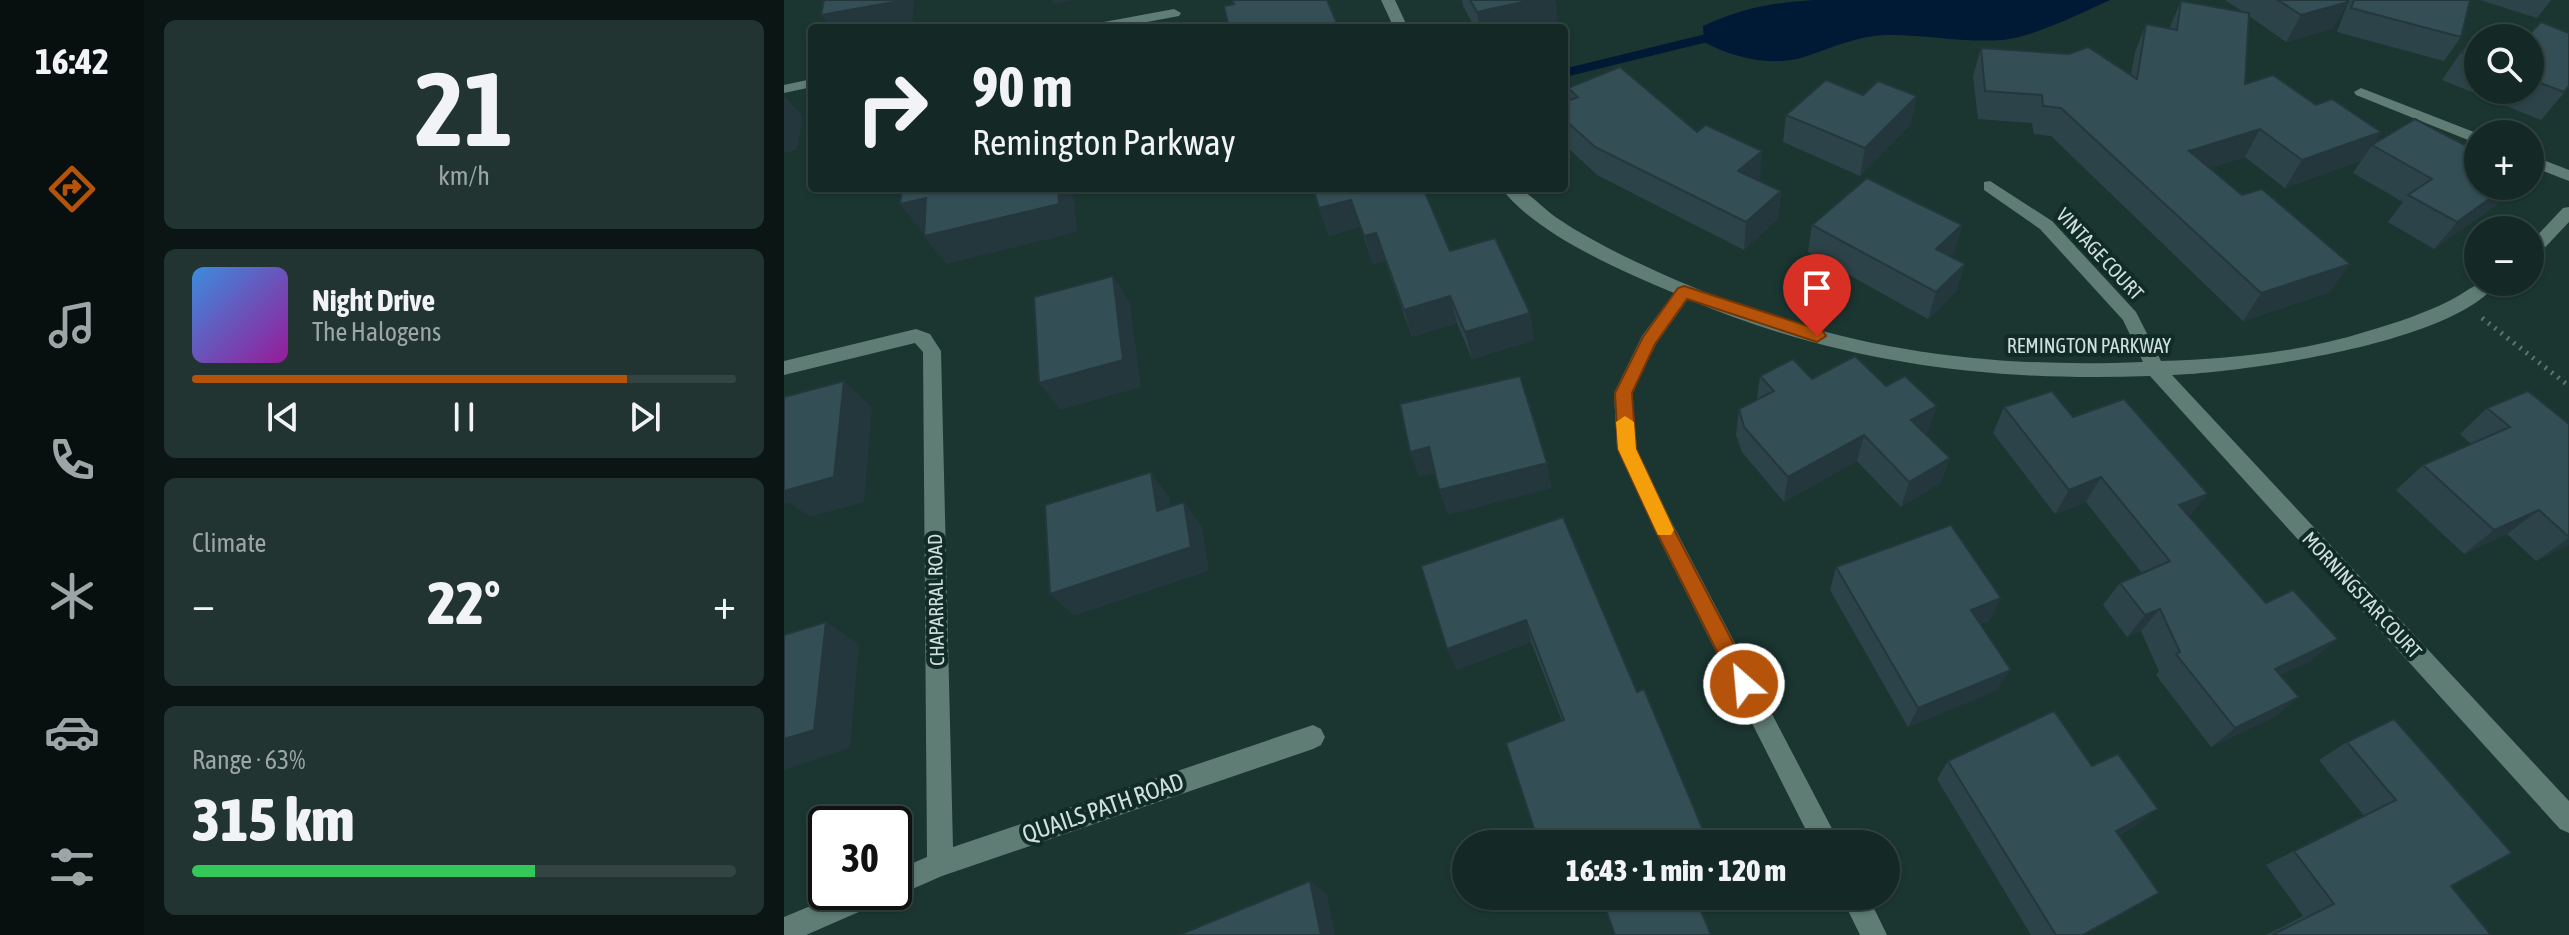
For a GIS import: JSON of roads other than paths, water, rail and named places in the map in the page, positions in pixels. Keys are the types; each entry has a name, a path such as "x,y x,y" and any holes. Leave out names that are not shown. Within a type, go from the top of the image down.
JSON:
{"street":[{"path":"1388,0 1399,24"},
{"path":"1115,24 1174,13"},
{"path":"784,89 808,84"},
{"path":"2361,92 2464,133"},
{"path":"2544,166 2569,176"},
{"name":"VINTAGE COURT","path":"1990,186 2046,225 2130,317 2156,370"},
{"name":"REMINGTON PARKWAY","path":"1515,192 1594,248 1684,292 1788,328 1906,358 2023,370 2156,370 2272,360 2364,340 2469,296"},
{"path":"2544,238 2569,212"},
{"path":"1684,292 1648,341 1623,393 1627,449 1661,523 1820,830"},
{"name":"CHAPARRAL ROAD","path":"784,368 896,338 916,336 924,339 932,351 940,864"},
{"name":"MORNINGSTAR COURT","path":"2156,370 2569,820"},
{"name":"QUAILS PATH ROAD","path":"912,876 1313,737"},
{"path":"784,931 833,910"},
{"path":"1861,910 1874,935"}],"water":[{"path":"1814,0 2110,0 2041,30 2001,40 1875,36 1804,57 1779,61 1740,56 1704,42 1703,26 1717,20 1757,7"}],"waterway":[{"path":"1568,72 1719,35"}]}
